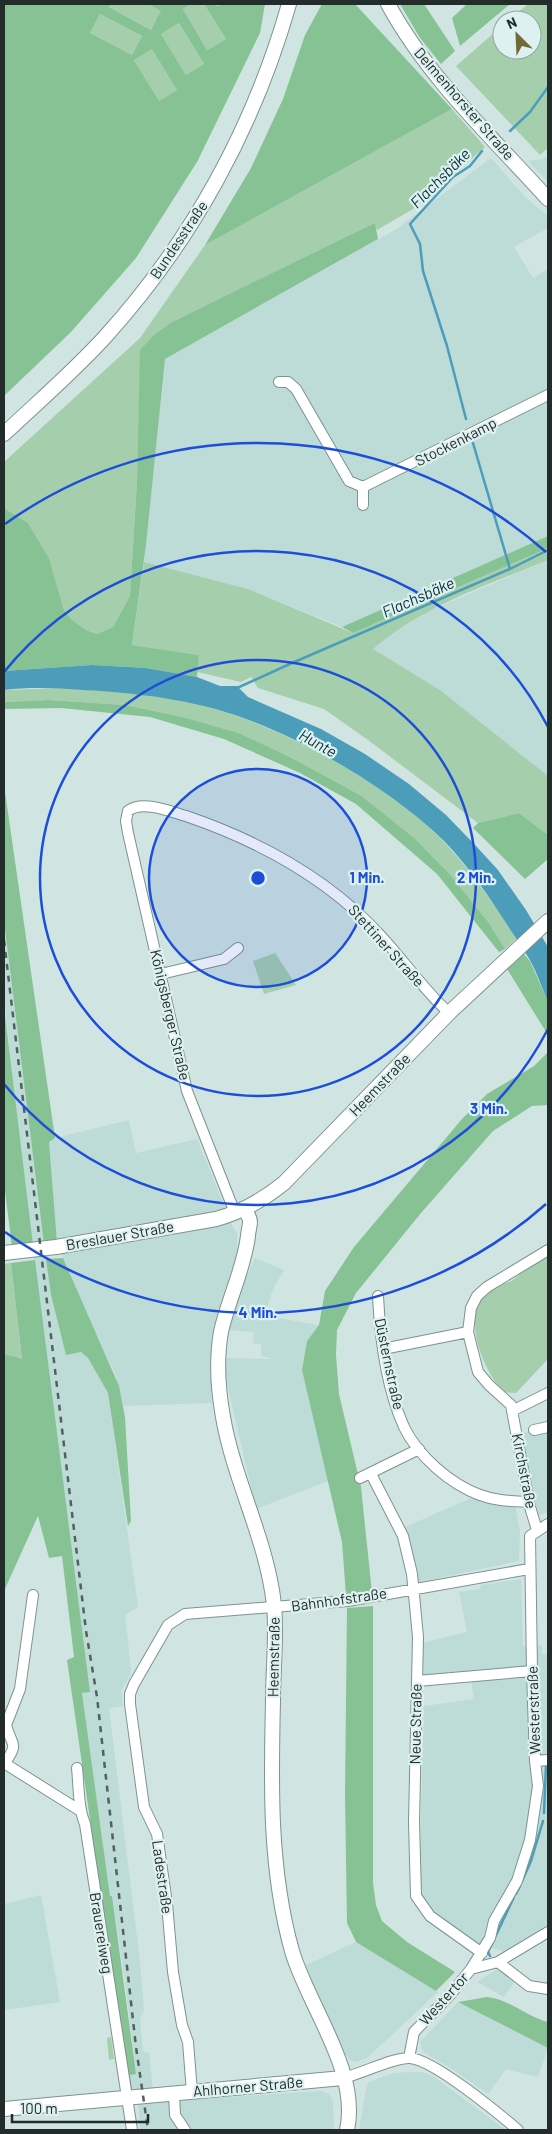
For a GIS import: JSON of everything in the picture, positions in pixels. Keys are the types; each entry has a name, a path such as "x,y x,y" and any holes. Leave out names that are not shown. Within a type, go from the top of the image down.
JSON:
{"street":[{"name":"Bundesstraße","path":"4,434 105,337 150,283 190,225 226,164 245,124 269,67 289,4"},
{"name":"Delmenhorster Straße","path":"388,4 405,34 436,75 548,199"},
{"path":"279,382 288,382 296,389 349,481 364,487 363,505"},
{"name":"Stockenkamp","path":"364,487 548,395"},
{"name":"Stettiner Straße","path":"128,811 134,806 142,806 174,812 215,826 255,844 300,869 358,912 382,936 432,997 449,1013"},
{"name":"Königsberger Straße","path":"128,811 126,821 128,833 190,1102 240,1211"},
{"name":"Heemstraße","path":"347,2130 348,2105 344,2078 336,2053 299,1971 282,1912 272,1799 274,1608 267,1566 230,1447 219,1395 218,1369 222,1332 240,1274 250,1222 240,1211 284,1183 449,1013 544,925"},
{"path":"161,974 224,959 238,948"},
{"name":"Breslauer Straße","path":"4,1253 56,1247 209,1220 240,1211"},
{"path":"548,1250 487,1287 477,1296 471,1308 468,1332 478,1372 508,1402 512,1411 548,1393"},
{"name":"Düsternstraße","path":"378,1296 383,1349 399,1413 405,1429 419,1449 447,1476 464,1488 498,1500 529,1502"},
{"path":"383,1349 468,1332"},
{"name":"Kirchstraße","path":"512,1411 529,1502 537,1530"},
{"path":"534,1430 548,1427"},
{"path":"360,1478 372,1474 419,1449"},
{"name":"Neue Straße","path":"372,1474 405,1541 414,1589 418,1637 414,1822 416,1896 430,1916 482,1953"},
{"path":"537,1530 548,1524"},
{"name":"Westerstraße","path":"471,1969 490,1938 494,1920 517,1881 533,1825 538,1786 535,1761 529,1569 530,1536 537,1530"},
{"name":"Bahnhofstraße","path":"144,1666 168,1625 185,1614 348,1601 529,1569"},
{"path":"33,1595 20,1689 6,1725 14,1741 14,1747 4,1763 79,1810"},
{"name":"Ladestraße","path":"144,1666 130,1694 130,1704 144,1807 157,1834 167,1904 174,1980 182,2025 188,2042 192,2092"},
{"path":"417,1681 532,1671"},
{"path":"535,1761 548,1760"},
{"name":"Brauereiweg","path":"77,1768 81,1797 79,1810 85,1824 132,2130"},
{"path":"471,1969 498,1962 548,1932"},
{"path":"498,1962 529,1986 548,1988"},
{"name":"Westertor","path":"409,2058 414,2032 449,1996 471,1969"},
{"path":"344,2078 362,2074 400,2059 409,2058 434,2066 518,2130"},
{"name":"Ahlhorner Straße","path":"4,2109 344,2078"},
{"path":"174,2094 175,2115 185,2130"}],"shaded area":[{"path":"548,156 548,182 528,161 543,159"},
{"path":"491,158 525,197 548,216 548,228 514,247 533,278 548,269 548,536 342,627 248,589 144,562 165,359 395,230"},
{"path":"548,560 548,776 440,690 372,649 391,634 429,611"},
{"path":"4,921 51,1295 66,1354 82,1352 88,1358 108,1393 138,1607 125,1615 131,1669 130,1675 121,1691 123,1706 109,1708 140,1962 144,2011 140,2018 143,2052 149,2053 154,2102 321,2091 329,2094 333,2101 334,2130 140,2130 139,2109 132,2089 130,2075 136,2073 124,1974 112,1897 110,1897 82,1693 90,1691 27,1209 4,1000"},
{"path":"129,1120 136,1153 197,1139 237,1233 237,1254 212,1339 210,1368 212,1403 123,1406 115,1374 76,1290 57,1242 49,1142 55,1138"},
{"path":"255,1258 284,1270 272,1291 265,1316 319,1325 307,1341 302,1370 328,1481 256,1509 223,1366 224,1358 273,1359 261,1356 261,1344 253,1343 254,1332 229,1330 244,1282"},
{"path":"548,1429 548,1512 539,1515 537,1508 533,1507 519,1433"},
{"path":"471,1498 483,1503 515,1504 520,1532 519,1561 415,1583 403,1528"},
{"path":"521,1579 523,1646 542,1645 542,1654 548,1654 548,1924 505,1952 475,1942 432,1914 419,1891 424,1706 474,1699 470,1675 424,1680 422,1643 467,1632 459,1592 480,1589 481,1585"},
{"path":"41,1895 60,2002 4,2010 4,1904"},
{"path":"356,1942 438,1992 367,2058 355,2062 350,2060 345,2054 319,2002 304,1966"},
{"path":"499,1968 515,1981 504,1997 477,1982"},
{"path":"458,2002 548,2048 538,2077 506,2069 488,2094 449,2067 423,2052 420,2042"},
{"path":"423,2072 434,2077 506,2130 359,2130 366,2089 369,2082 394,2073"}],"green space":[{"path":"4,4 111,4 109,7 151,30 161,11 148,4 191,4 183,9 207,50 226,39 204,4 216,4 217,6 222,4 265,4 260,33 197,162 136,258 71,332 4,396","holes":["100,14 142,36 132,55 90,33","179,23 204,64 186,75 161,34","152,49 177,90 159,101 134,60"]},
{"path":"111,4 148,4 162,11 151,30 109,7"},
{"path":"191,4 204,4 226,39 207,50 183,9"},
{"path":"322,4 355,4 452,109 205,245 251,168 283,99 305,35"},
{"path":"400,4 424,4 455,51 441,64 420,38"},
{"path":"467,4 510,4 503,10 492,10 492,19 460,46 452,18"},
{"path":"528,4 548,4 548,148 540,155 456,66 492,35 492,60 542,60 542,10 521,10"},
{"path":"100,14 142,36 132,55 90,33"},
{"path":"179,23 204,64 186,75 161,34"},
{"path":"152,48 177,90 159,101 134,60"},
{"path":"452,109 485,147 413,209 377,230 375,224 170,323 155,334 141,350 137,480 130,596 113,627 97,634 86,630 72,620 64,610 49,558 28,523 4,508 4,462 140,338 205,245"},
{"path":"375,223 378,239 165,359 146,545 132,645 199,655 197,677 146,668 92,665 4,671 4,508 28,523 49,558 64,610 72,620 86,630 97,634 113,627 130,596 137,480 140,350 155,334 170,323"},
{"path":"548,536 548,548 353,633 342,627"},
{"path":"548,548 548,560 479,588 413,620 373,649 440,690 548,776 548,835 519,813 478,823 324,709 258,688 251,677 241,682 197,672 199,655 132,645 144,562 248,589 353,633"},
{"path":"61,688 149,696 200,705 264,726 331,759 393,799 421,820 444,842 480,886 516,939 505,949 489,923 452,877 360,795 290,757 239,733 183,717 125,705 48,700 4,702 4,690"},
{"path":"48,700 125,705 183,717 239,733 290,757 360,795 414,838 452,877 489,923 505,949 499,952 437,874 356,804 300,773 224,739 150,717 61,708 4,709 4,702"},
{"path":"4,785 55,1138 49,1142 57,1242 44,1244 4,921"},
{"path":"519,813 548,835 548,859 525,879 473,828 478,823"},
{"path":"275,953 296,985 264,994 253,961"},
{"path":"524,954 530,961 548,1002 548,1035 507,969"},
{"path":"4,1007 33,1245 12,1247 4,1183"},
{"path":"548,1052 548,1105 532,1106 493,1131 421,1213 356,1293 337,1330 336,1355 339,1394 361,1487 372,1593 346,1595 342,1542 302,1370 307,1341 319,1325 325,1291 354,1247 462,1119 487,1094 534,1066"},
{"path":"548,1257 548,1359 516,1393 503,1392 482,1358 478,1344 475,1317 478,1304 488,1290 513,1280 528,1268"},
{"path":"63,1258 119,1386 125,1417 131,1521 128,1526 108,1393 88,1358 81,1352 66,1355 51,1295 46,1259"},
{"path":"35,1260 90,1692 82,1693 136,2074 130,2075 132,2089 129,2089 67,1660 74,1657 62,1556 49,1558 38,1516 4,1591 4,1354 22,1359 11,1263"},
{"path":"11,1263 22,1360 4,1354 4,1264"},
{"path":"373,1606 373,1883 376,1905 382,1921 407,1942 455,1972 436,1991 356,1942 347,1923 345,1795 347,1608"},
{"path":"487,1997 503,2001 540,2020 548,2022 548,2048 458,2002"},
{"path":"111,2037 114,2059 109,2060 107,2038"}],"water":[{"name":"Hunte","path":"92,665 146,668 197,677 220,686 237,686 248,697 321,729 365,754 409,784 446,815 476,846 498,870 526,910 548,947 548,1002 530,960 490,898 456,854 420,819 362,777 329,758 296,740 262,725 230,713 185,702 98,691 44,688 4,690 4,671"}],"waterway":[{"name":"Flachsbäke","path":"510,131 530,112 548,87"},
{"name":"Flachsbäke","path":"466,419 447,346 423,271 420,244 410,224 453,177 470,166 482,151"},
{"name":"Flachsbäke","path":"237,688 510,569 473,443"},
{"path":"510,569 548,550"},
{"path":"536,1665 537,1685"},
{"path":"544,1813 546,1765"},
{"path":"522,1881 531,1861 543,1821"},
{"path":"516,1894 520,1886"},
{"path":"490,1956 488,1952 514,1897"}],"railway":[{"path":"4,940 86,1631 97,1697 136,2047 148,2130"}]}
